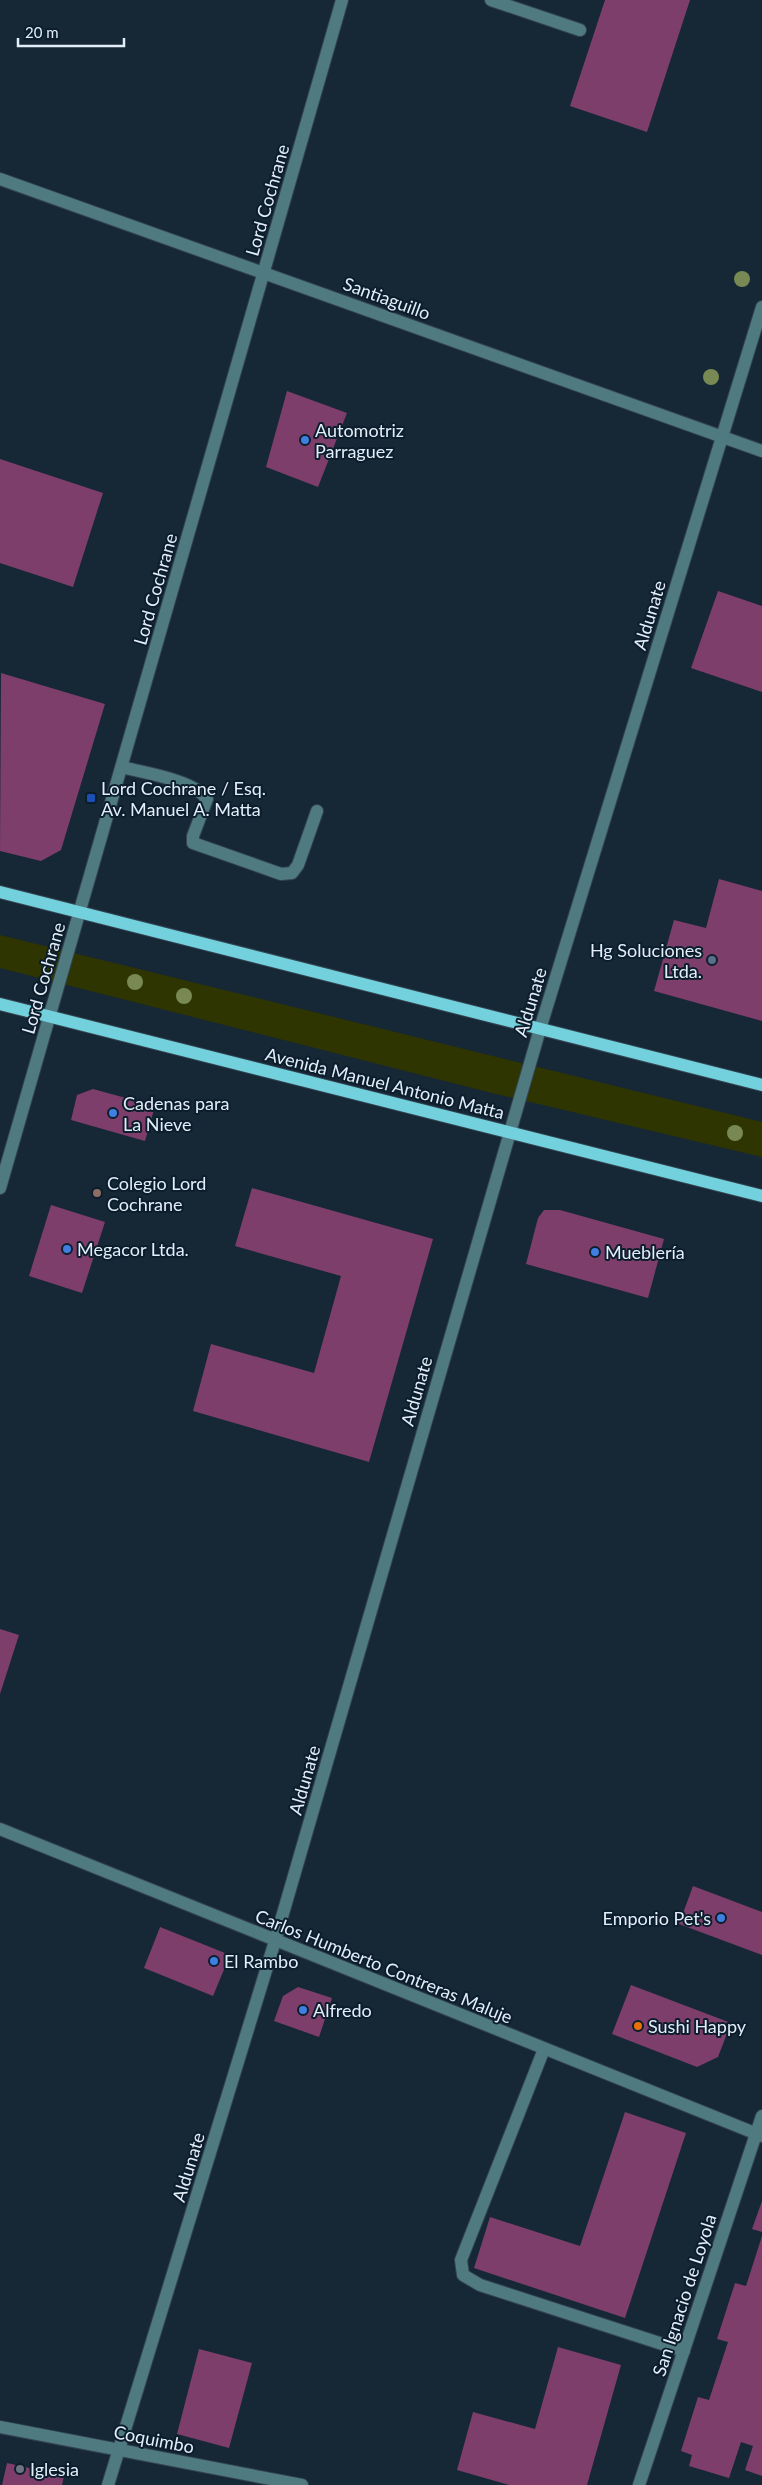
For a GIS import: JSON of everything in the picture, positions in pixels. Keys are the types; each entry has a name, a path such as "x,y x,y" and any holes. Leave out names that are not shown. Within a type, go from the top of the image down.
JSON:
{"main road":[{"path":"0,892 762,1085"},
{"name":"Avenida Manuel Antonio Matta","path":"0,1004 762,1196"}],"street":[{"name":"Lord Cochrane","path":"0,1188 342,0"},
{"path":"491,0 580,30"},
{"name":"Santiaguillo","path":"0,179 762,451"},
{"name":"Aldunate","path":"108,2485 275,1941 540,1028 762,307"},
{"path":"122,767 172,780 202,792 207,799 193,836 193,843 281,874 292,873 298,865 317,811"},
{"name":"Carlos Humberto Contreras Maluje","path":"0,1829 759,2135"},
{"path":"544,2049 461,2260 463,2275 480,2285 684,2351"},
{"name":"San Ignacio de Loyola","path":"639,2485 759,2135 762,2116"},
{"name":"Coquimbo","path":"0,2427 302,2485"}],"green space":[{"path":"0,935 762,1122 762,1157 492,1093 0,968"}],"building":[{"path":"605,0 690,0 647,132 570,106"},
{"name":"Automotriz Parraguez","path":"287,391 347,413 318,487 266,467"},
{"path":"0,459 103,493 73,587 0,563"},
{"path":"718,591 762,606 762,692 691,668"},
{"path":"1,673 105,704 61,850 41,861 0,851"},
{"name":"Hg Soluciones Ltda.","path":"719,879 762,891 762,1021 654,991 674,920 706,928"},
{"name":"Cadenas para La Nieve","path":"93,1089 155,1106 145,1141 71,1120 77,1095"},
{"path":"252,1188 433,1239 369,1462 193,1411 211,1344 314,1373 341,1276 235,1246"},
{"name":"Megacor Ltda.","path":"51,1205 105,1222 82,1293 29,1276"},
{"name":"Mueblería","path":"544,1210 560,1210 664,1239 648,1298 526,1264 538,1218"},
{"path":"0,1629 19,1635 0,1694"},
{"name":"Emporio Pet's","path":"693,1886 762,1912 762,1955 679,1924"},
{"path":"160,1927 230,1955 213,1996 144,1968"},
{"path":"631,1985 731,2023 718,2057 697,2067 612,2034"},
{"name":"Alfredo","path":"298,1987 332,1998 319,2037 274,2021 283,1996"},
{"path":"625,2112 686,2133 625,2318 474,2268 490,2217 580,2246"},
{"path":"762,2201 762,2232 752,2229"},
{"path":"762,2236 762,2476 745,2470 753,2446 741,2442 729,2478 689,2466 692,2455 681,2451 698,2397 709,2400 728,2342 717,2339 735,2283 746,2286"},
{"path":"558,2347 621,2365 587,2485 509,2485 457,2470 473,2412 535,2429"},
{"path":"199,2349 252,2363 229,2448 177,2434"},
{"name":"Iglesia","path":"7,2463 64,2476 62,2485 2,2485"}],"place":[{"name":"Automotriz Parraguez","path":"305,440"},
{"name":"Lord Cochrane / Esq. Av. Manuel A. Matta","path":"91,798"},
{"name":"Hg Soluciones Ltda.","path":"712,960"},
{"name":"Cadenas para La Nieve","path":"113,1113"},
{"name":"Colegio Lord Cochrane","path":"97,1193"},
{"name":"Megacor Ltda.","path":"67,1249"},
{"name":"Mueblería","path":"595,1252"},
{"name":"Emporio Pet's","path":"721,1918"},
{"name":"El Rambo","path":"214,1961"},
{"name":"Alfredo","path":"303,2010"},
{"name":"Sushi Happy","path":"638,2026"},
{"name":"Iglesia","path":"20,2469"}]}
